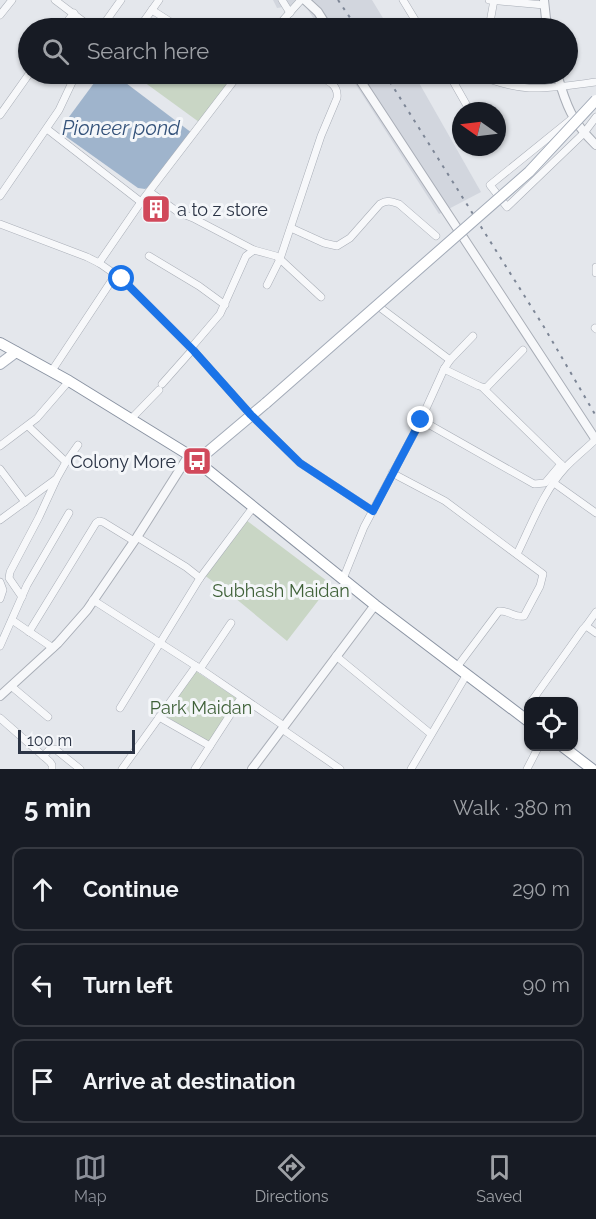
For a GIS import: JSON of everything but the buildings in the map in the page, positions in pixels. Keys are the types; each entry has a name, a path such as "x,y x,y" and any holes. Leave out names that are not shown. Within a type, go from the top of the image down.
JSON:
{"main road":[{"path":"193,458 266,403 529,172 596,100"},
{"path":"0,343 69,381 193,458 375,605 524,717"},
{"path":"0,364 16,352"},
{"path":"567,751 592,769"}],"street":[{"path":"1,13 12,0"},
{"path":"55,0 79,18"},
{"path":"108,18 121,0"},
{"path":"146,18 159,0"},
{"path":"282,0 290,13"},
{"path":"285,18 303,0 322,18"},
{"path":"403,0 414,18"},
{"path":"490,18 492,0 544,3 546,18"},
{"path":"152,10 164,18"},
{"path":"71,18 74,14"},
{"path":"508,84 529,88 561,87 596,82"},
{"path":"0,115 22,84"},
{"path":"0,196 47,129 71,84"},
{"path":"99,263 141,202 231,84"},
{"path":"267,285 280,259 321,136 337,98 338,91 332,84"},
{"path":"363,84 596,440 545,483 534,484 421,420"},
{"path":"455,84 465,102"},
{"path":"560,84 573,118 596,145"},
{"path":"596,93 573,118 490,185 507,207 584,133 596,117"},
{"path":"47,129 141,202"},
{"path":"150,192 178,212 254,250 276,256 321,297"},
{"path":"291,228 324,243 337,246 350,238 380,204 391,201 399,204 436,236"},
{"path":"0,224 87,257 116,274 192,348 251,415 300,463 373,511"},
{"path":"130,420 214,322 225,305 246,256 254,250"},
{"path":"149,256 199,286 225,305"},
{"path":"596,267 596,273"},
{"path":"51,372 116,274"},
{"path":"382,309 450,360"},
{"path":"343,579 360,536 421,420 444,369 473,336"},
{"path":"483,388 490,385 523,350"},
{"path":"444,369 483,388 563,466"},
{"path":"0,446 28,426 69,381"},
{"path":"28,426 66,462"},
{"path":"22,597 9,578 10,572 57,478 78,445"},
{"path":"0,696 53,648 87,610 193,458"},
{"path":"517,554 563,466"},
{"path":"0,469 25,502"},
{"path":"392,473 444,501 543,574 540,585 524,616 520,617 502,611 496,614 462,671 411,769"},
{"path":"0,520 57,478"},
{"path":"554,483 596,513"},
{"path":"120,708 200,578 254,506"},
{"path":"0,646 3,632 12,621 22,597 69,513"},
{"path":"29,632 99,521 186,567 200,578"},
{"path":"0,582 3,590 0,599"},
{"path":"93,600 198,667 340,769"},
{"path":"252,769 375,605"},
{"path":"534,697 596,612"},
{"path":"12,621 53,648"},
{"path":"122,769 231,623"},
{"path":"586,626 596,633"},
{"path":"336,656 431,734"},
{"path":"10,686 48,717"},
{"path":"195,769 241,698"},
{"path":"159,717 210,746"},
{"path":"0,718 50,762 52,769"},
{"path":"43,756 51,749 55,749 80,769"},
{"path":"527,769 537,751"}],"shaded area":[{"path":"273,0 372,0 383,18 313,18 304,4 277,8"},
{"path":"355,84 420,84 452,141 452,156 461,156 481,192 439,214"}],"green space":[{"path":"147,84 228,84 199,122"},
{"name":"Subhash Maidan","path":"246,520 331,584 287,641 204,575"},
{"name":"Park Maidan","path":"194,670 238,699 209,743 164,715"}],"water":[{"name":"Pioneer pond","path":"93,84 127,84 192,133 150,186 145,189 138,188 65,136 66,121"}],"railway":[{"path":"338,0 350,18"},
{"path":"391,84 544,327 596,416"}],"place":[{"name":"a to z store","path":"156,209"},
{"name":"Colony More","path":"197,461"}],"route":[{"path":"122,279 194,351 251,415 300,463 373,511 421,420"}]}
